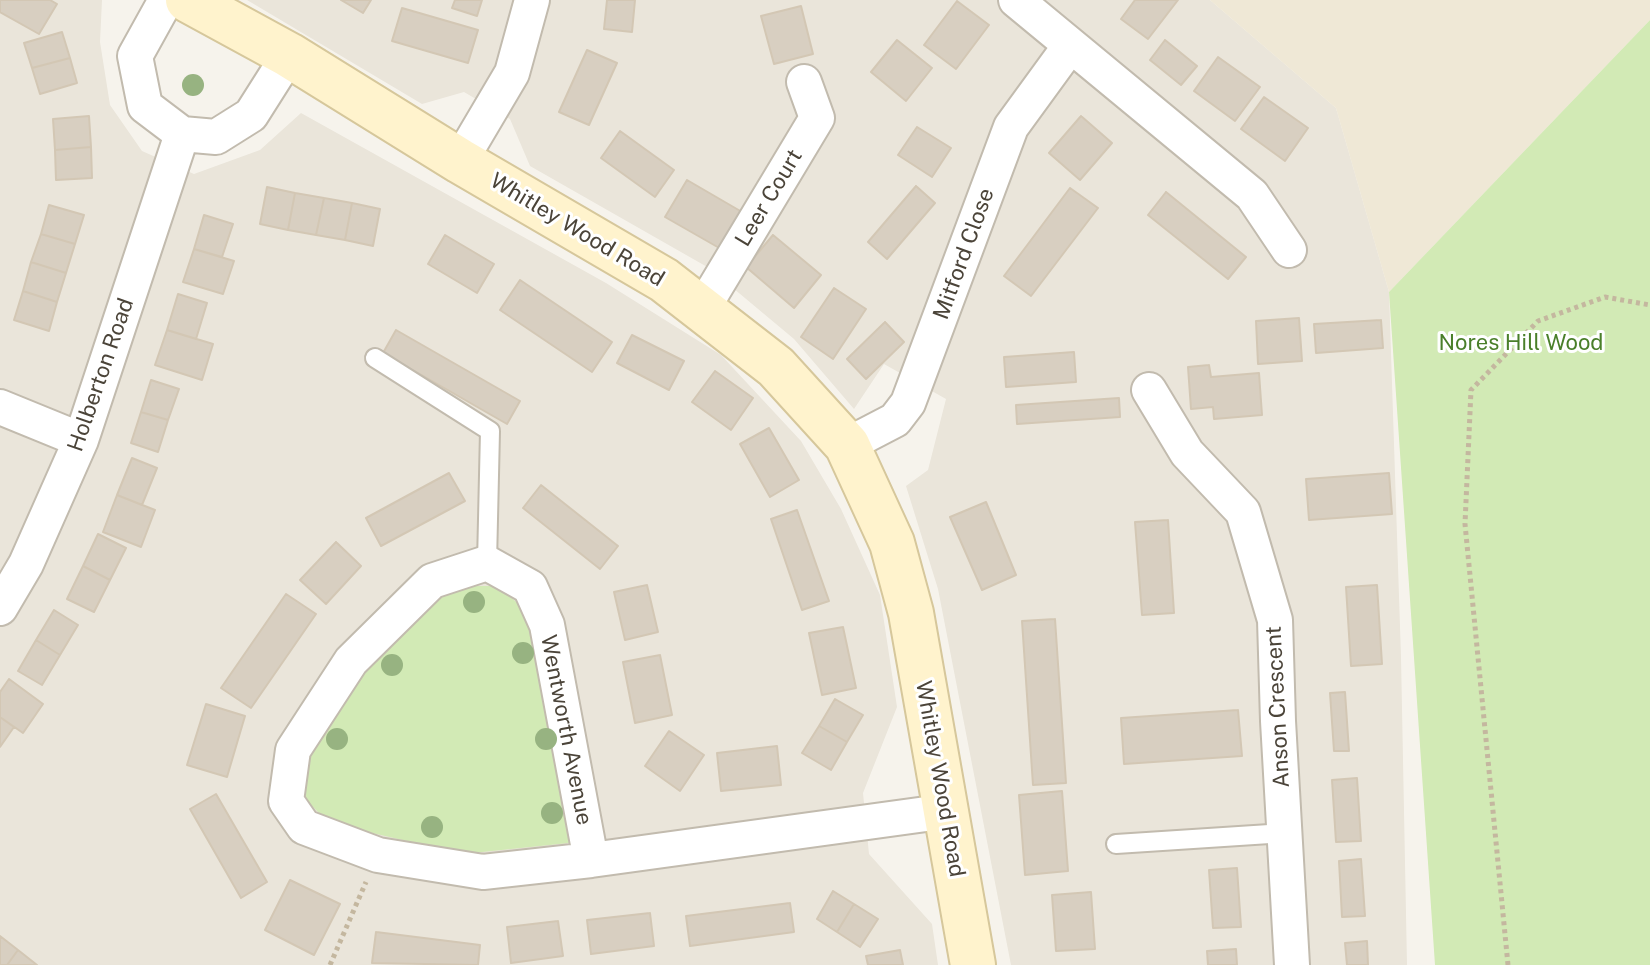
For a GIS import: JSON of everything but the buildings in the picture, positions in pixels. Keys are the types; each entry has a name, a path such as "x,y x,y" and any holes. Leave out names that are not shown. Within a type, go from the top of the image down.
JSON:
{"street":[{"path":"166,0 135,56 145,106 182,134 216,137 251,115 289,55"},
{"name":"Whitley Wood Road","path":"188,0 289,55 460,161 664,280 776,367 847,445 892,543 911,613 973,965"},
{"path":"460,161 512,73 532,0"},
{"path":"1016,0 1252,195 1289,250"},
{"name":"Mitford Close","path":"847,445 895,420 908,403 1011,127 1070,46"},
{"name":"Leer Court","path":"701,311 817,118 804,82"},
{"name":"Holberton Road","path":"0,608 26,564 81,440 182,134"},
{"name":"Anson Crescent","path":"1149,390 1187,453 1243,512 1275,620 1292,965"},
{"path":"0,407 81,440"},
{"path":"487,563 432,581 351,661 293,750 286,801 304,827 378,855 483,872 948,811"},
{"name":"Wentworth Avenue","path":"487,563 530,587 547,625 591,860"}],"lane":[{"path":"375,358 490,431 487,563"},
{"path":"1116,844 1285,833"}],"path":[{"path":"1508,965 1465,524 1471,390 1538,321 1605,297 1650,305"},
{"path":"330,965 378,855"}],"shaded area":[{"path":"0,0 102,0 100,42 110,105 142,151 194,174 260,150 301,113 606,283 721,355 801,441 841,509 880,595 897,707 863,793 869,854 932,924 938,965 0,965"},
{"path":"247,0 1210,0 1336,108 1389,292 1407,965 1011,965 938,589 906,486 928,470 946,399 884,364 854,409 794,339 709,268 530,166 510,119 464,92 422,104"},
{"path":"1210,0 1650,0 1650,20 1389,292 1336,108"}],"green space":[{"name":"Nores Hill Wood","path":"1650,20 1650,965 1435,965 1389,292"},
{"path":"451,586 497,586 526,610 569,843 463,854 329,823 303,797 311,750 365,663"}]}
